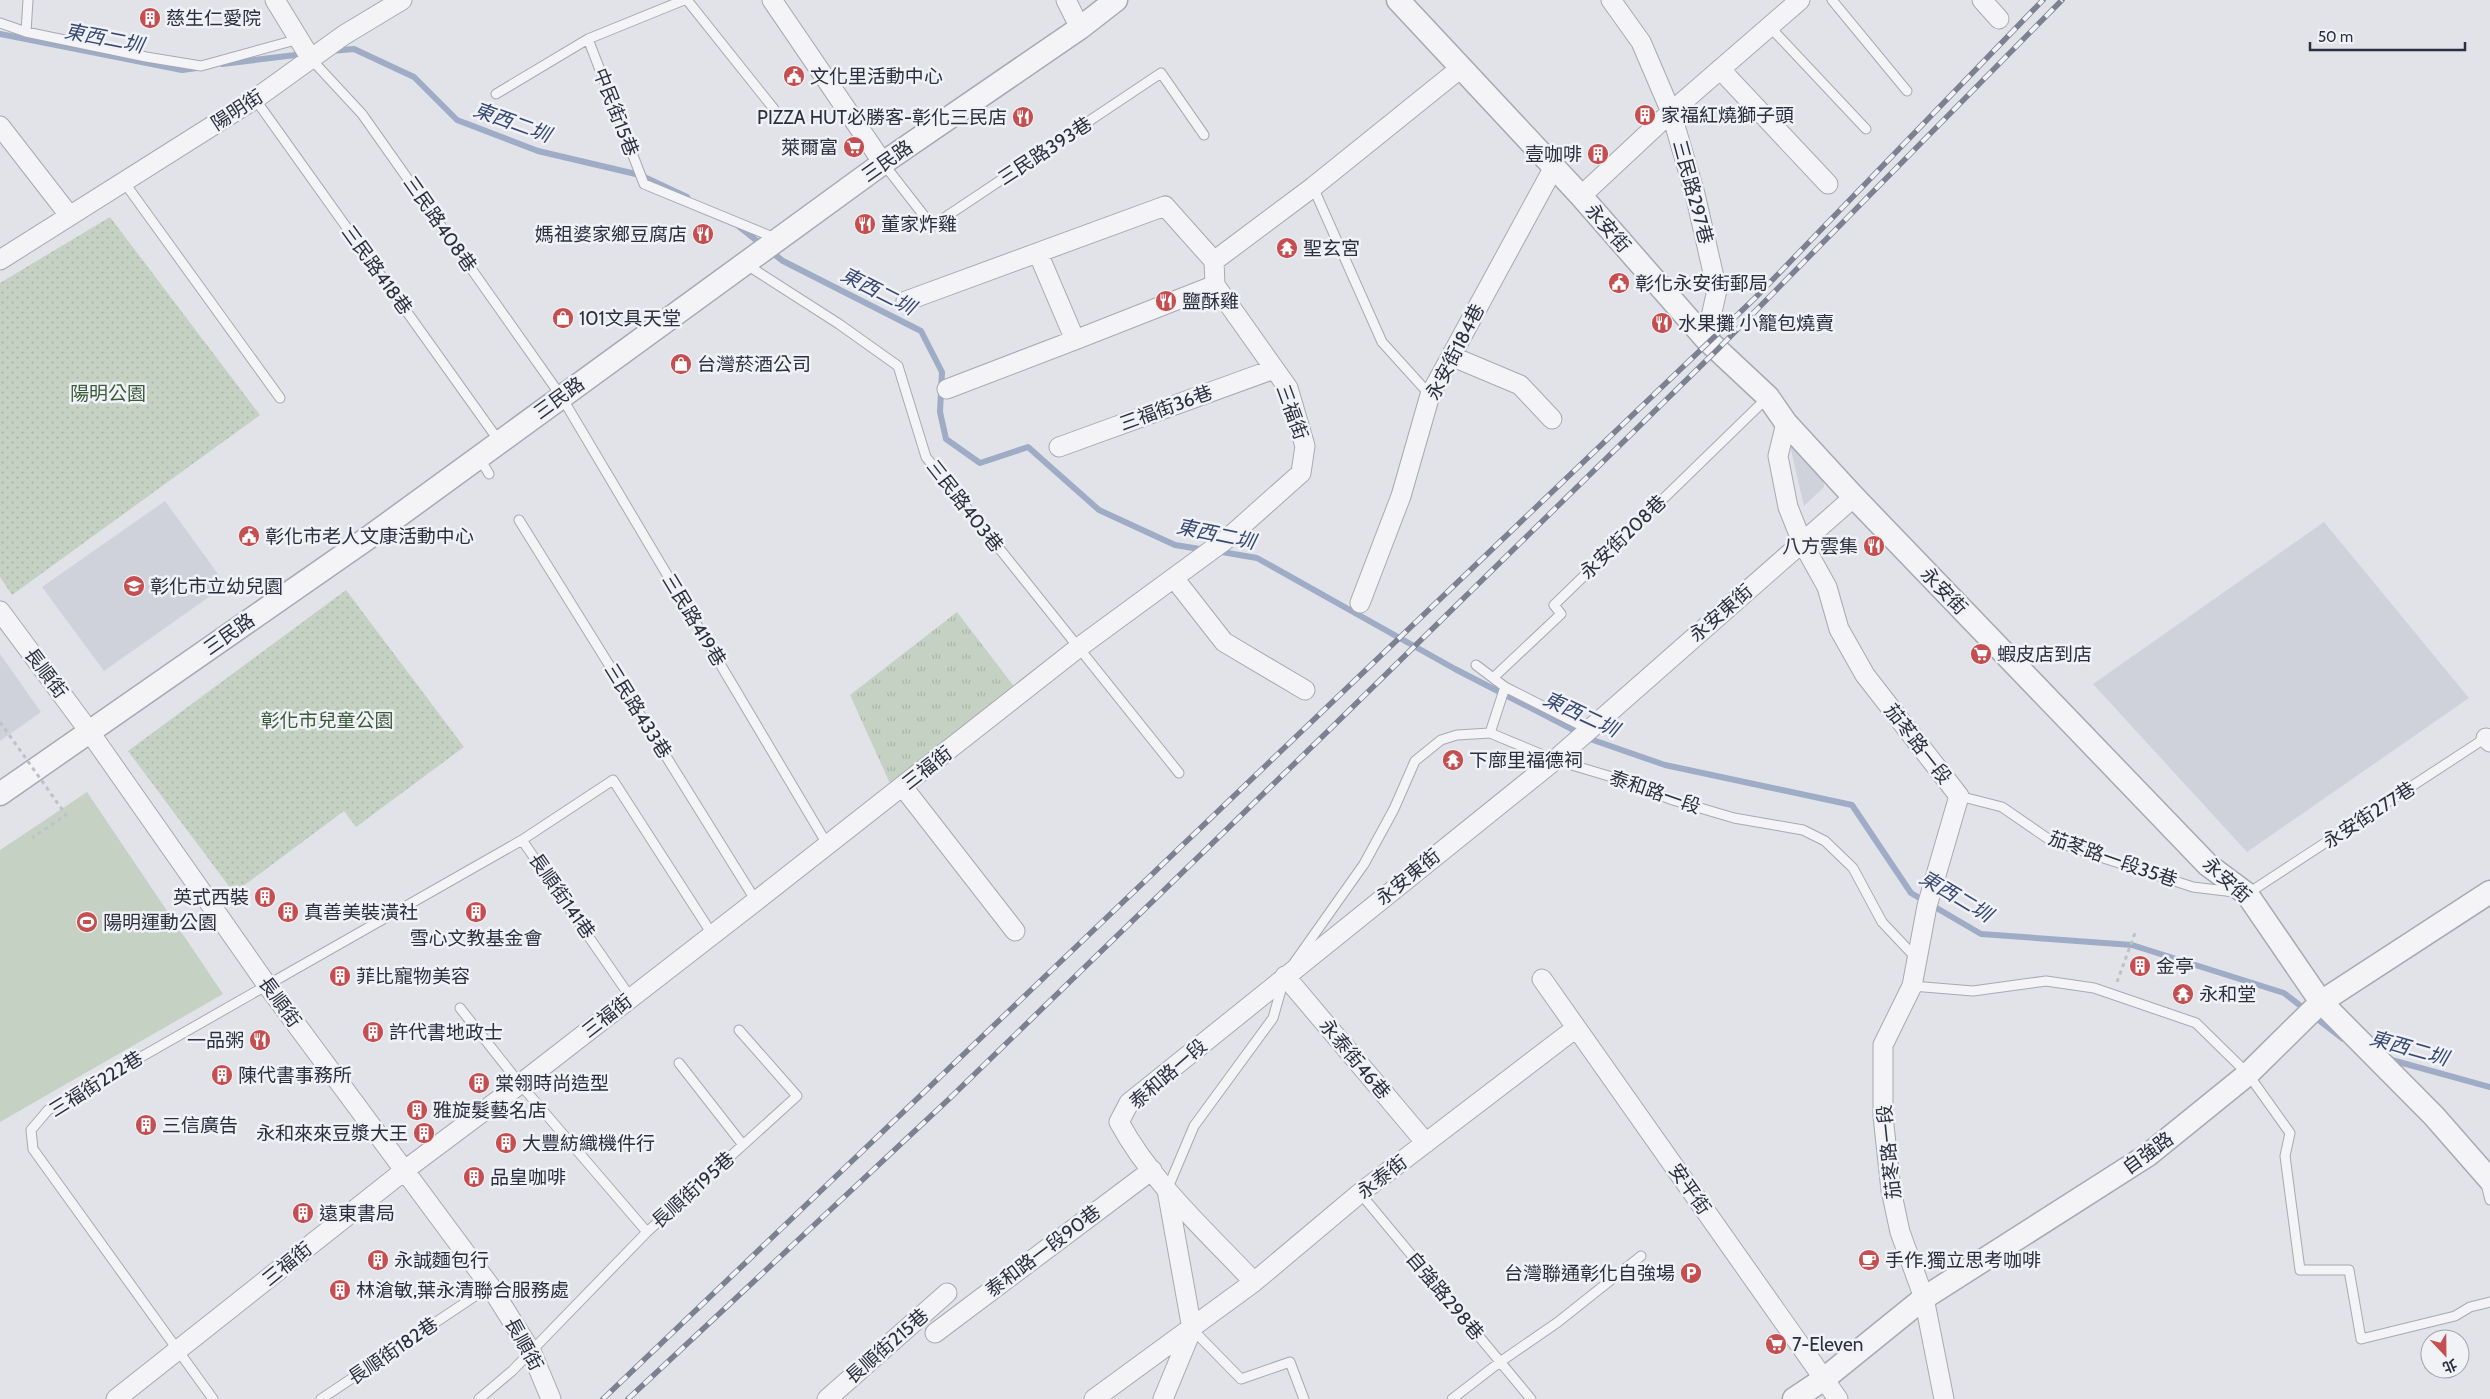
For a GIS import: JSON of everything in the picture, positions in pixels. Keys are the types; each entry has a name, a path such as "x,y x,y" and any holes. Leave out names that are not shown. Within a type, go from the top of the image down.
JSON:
{"street":[{"path":"275,0 311,59"},
{"name":"陽明街","path":"0,260 255,99 344,35 402,0"},
{"path":"772,0 883,163"},
{"path":"1066,0 1080,28"},
{"name":"三民路","path":"0,794 368,538 484,465 499,441 883,163 1080,28 1116,0"},
{"name":"永安街","path":"1398,0 1581,196 1706,339 1768,397 1786,423 1854,497 2208,865 2247,894 2321,1002 2434,1116 2486,1176"},
{"name":"三民路297巷","path":"1611,0 1641,42 1671,112 1695,194 1717,290 1706,339"},
{"path":"1581,196 1671,112 1800,0"},
{"path":"1982,0 1999,19"},
{"path":"1214,261 1313,187 1462,67"},
{"path":"1720,69 1828,184"},
{"path":"0,126 69,216"},
{"name":"永安街184巷","path":"1360,603 1401,496 1430,395 1554,167"},
{"path":"906,301 1165,206 1214,261 1215,285 946,389"},
{"path":"1038,253 1075,340"},
{"name":"三福街","path":"116,1399 405,1170 756,902 827,844 903,787 1078,648 1228,538 1301,473 1305,446 1288,388 1215,285"},
{"path":"1451,356 1520,385 1552,419"},
{"name":"三福街36巷","path":"1059,447 1274,369"},
{"name":"茄苳路一段","path":"1786,423 1778,456 1788,507 1802,542 1827,587 1839,629 1865,675 1958,796 1927,906 1912,986 1883,1045 1883,1116 1892,1190 1900,1232 1924,1298 1944,1399"},
{"name":"永安東街","path":"1285,976 1555,760 1854,497"},
{"path":"1174,578 1224,642 1305,690"},
{"name":"長順街","path":"0,611 89,731 267,985 490,1286 531,1351 551,1399"},
{"path":"903,787 1015,932"},
{"name":"自強路","path":"1794,1399 1824,1379 1924,1298 2148,1155 2248,1074 2321,1002 2490,892"},
{"name":"永泰街46巷","path":"1285,976 1426,1143"},
{"name":"泰和路一段","path":"1254,1282 1167,1190 1119,1122 1129,1103 1285,976"},
{"name":"安平街","path":"1542,979 1838,1399"},
{"name":"永泰街","path":"1094,1399 1254,1282 1360,1193 1576,1028"},
{"name":"泰和路一段90巷","path":"935,1333 1152,1170"},
{"name":"泰和路一段","path":"1167,1190 1192,1329"},
{"name":"長順街215巷","path":"827,1399 947,1293"},
{"path":"1163,1399 1192,1329"}],"lane":[{"path":"26,32 28,0"},
{"path":"496,94 588,40 686,0 774,109"},
{"path":"1832,0 1907,91"},
{"path":"0,22 26,32 146,57 202,66 300,39"},
{"path":"1770,27 1866,128"},
{"name":"中民街15巷","path":"588,40 644,184 779,239"},
{"name":"三民路408巷","path":"311,59 362,114 561,396"},
{"name":"三民路393巷","path":"883,163 932,226 1161,73 1204,135"},
{"name":"三民路418巷","path":"255,99 499,441"},
{"path":"124,182 280,398"},
{"path":"1313,187 1382,342 1430,395"},
{"name":"三民路403巷","path":"744,263 839,324 898,366 926,456 1179,773"},
{"name":"三民路419巷","path":"561,396 827,844"},
{"name":"永安街208巷","path":"1493,678 1561,614 1554,605 1768,397"},
{"name":"三民路433巷","path":"519,520 756,902"},
{"path":"1476,666 1505,687 1588,729"},
{"path":"1490,733 1505,687"},
{"name":"泰和路一段","path":"1167,1190 1194,1126 1273,1018 1285,976 1364,864 1394,809 1415,761 1441,740 1457,735 1490,733 1555,760 1612,777 1673,800 1734,818 1803,830 1825,841 1853,868 1882,922 1917,959"},
{"name":"永安街277巷","path":"2247,894 2489,738"},
{"path":"522,840 613,780 712,934"},
{"name":"茄苳路一段35巷","path":"1958,796 2002,807 2047,838 2085,852 2193,887 2247,894"},
{"name":"長順街141巷","path":"267,985 522,840 630,998"},
{"path":"1912,986 1973,991 2046,981 2094,988 2196,1023 2248,1074 2290,1133 2285,1156 2300,1270 2349,1270 2361,1339 2455,1316 2470,1307 2490,1302"},
{"name":"三福街222巷","path":"213,1399 177,1352 33,1149 31,1130 48,1110 267,985"},
{"path":"460,1008 520,1084 647,1232"},
{"name":"長順街195巷","path":"479,1399 512,1371 647,1232 797,1096 739,1030"},
{"path":"679,1063 743,1145"},
{"path":"2486,1176 2490,1200"},
{"name":"自強路298巷","path":"1360,1193 1531,1399"},
{"path":"1452,1399 1500,1362 1558,1322 1641,1256"},
{"name":"長順街182巷","path":"321,1399 490,1286"},
{"path":"1192,1329 1241,1379 1290,1362 1304,1399"}],"path":[{"path":"0,722 66,816 32,838"},
{"path":"2113,995 2135,933"}],"shaded area":[{"path":"1787,433 1823,474 1824,487 1804,506"},
{"name":"彰化市立幼兒園","path":"165,501 226,585 104,671 42,587"},
{"path":"2324,522 2469,698 2247,852 2093,684"},
{"path":"0,654 41,712 0,741"}],"green space":[{"name":"陽明公園","path":"110,217 260,415 12,595 0,577 0,283"},
{"name":"彰化市兒童公園","path":"346,590 464,747 356,827 344,811 234,893 128,751"},
{"path":"957,612 1016,689 892,788 850,695"},
{"name":"陽明運動公園","path":"87,792 223,994 0,1122 0,850"}],"waterway":[{"name":"東西二圳","path":"0,34 182,70 197,68"},
{"name":"東西二圳","path":"331,51 354,49 414,77 457,120 538,151 640,175 687,197"},
{"name":"東西二圳","path":"222,64 304,54"},
{"name":"東西二圳","path":"737,225 762,245"},
{"name":"東西二圳","path":"770,251 783,261 921,331 942,372 940,412 946,439 980,463 1028,447 1099,510 1175,545 1206,550"},
{"name":"東西二圳","path":"1216,551 1257,558 1455,669 1593,740 1665,765 1852,805 1911,893 1981,934 2132,945 2284,993 2343,1039"},
{"name":"東西二圳","path":"2388,1059 2490,1087"}],"railway":[{"path":"603,1399 1755,298 2043,0"},
{"path":"628,1399 949,1099 1325,734 1717,350 2062,0"}],"place":[{"name":"慈生仁愛院","path":"150,18"},
{"name":"文化里活動中心","path":"794,76"},
{"name":"家福紅燒獅子頭","path":"1645,115"},
{"name":"PIZZA HUT必勝客-彰化三民店","path":"1023,117"},
{"name":"萊爾富","path":"854,147"},
{"name":"壹咖啡","path":"1598,154"},
{"name":"董家炸雞","path":"865,224"},
{"name":"媽祖婆家鄉豆腐店","path":"703,234"},
{"name":"聖玄宮","path":"1287,248"},
{"name":"彰化永安街郵局","path":"1619,283"},
{"name":"鹽酥雞","path":"1166,301"},
{"name":"101文具天堂","path":"563,318"},
{"name":"水果攤 小籠包燒賣","path":"1662,323"},
{"name":"台灣菸酒公司","path":"681,364"},
{"name":"彰化市老人文康活動中心","path":"249,536"},
{"name":"八方雲集","path":"1874,546"},
{"name":"彰化市立幼兒園","path":"134,586"},
{"name":"蝦皮店到店","path":"1981,654"},
{"name":"下廍里福德祠","path":"1453,760"},
{"name":"英式西裝","path":"265,897"},
{"name":"真善美裝潢社","path":"288,912"},
{"name":"雪心文教基金會","path":"476,912"},
{"name":"陽明運動公園","path":"87,922"},
{"name":"金亭","path":"2140,966"},
{"name":"菲比寵物美容","path":"340,976"},
{"name":"永和堂","path":"2183,994"},
{"name":"許代書地政士","path":"373,1032"},
{"name":"一品粥","path":"260,1040"},
{"name":"陳代書事務所","path":"222,1075"},
{"name":"棠翎時尚造型","path":"479,1083"},
{"name":"雅旋髮藝名店","path":"417,1110"},
{"name":"三信廣告","path":"146,1125"},
{"name":"永和來來豆漿大王","path":"424,1133"},
{"name":"大豐紡織機件行","path":"506,1143"},
{"name":"品皇咖啡","path":"474,1177"},
{"name":"遠東書局","path":"303,1213"},
{"name":"永誠麵包行","path":"378,1260"},
{"name":"手作.獨立思考咖啡","path":"1869,1260"},
{"name":"台灣聯通彰化自強場","path":"1691,1273"},
{"name":"林滄敏,葉永清聯合服務處","path":"340,1290"},
{"name":"7-Eleven","path":"1776,1344"}]}
